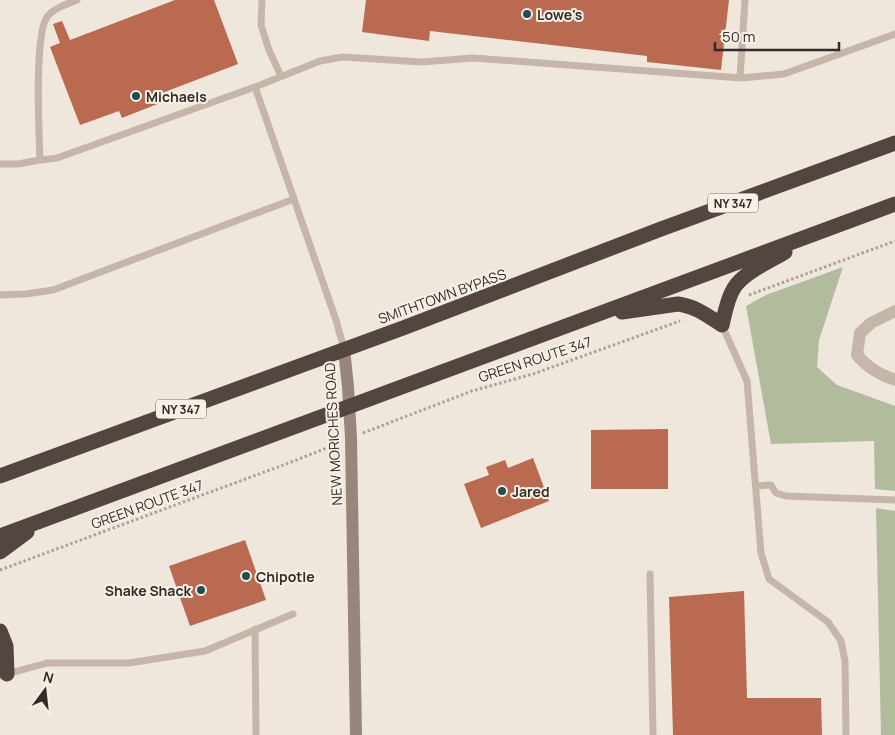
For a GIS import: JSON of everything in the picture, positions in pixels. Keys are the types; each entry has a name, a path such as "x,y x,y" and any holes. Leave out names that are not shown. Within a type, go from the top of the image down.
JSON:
{"highway":[{"name":"SMITHTOWN BYPASS","path":"0,476 895,143"},
{"path":"0,536 895,204"},
{"path":"590,316 678,304 696,309 722,326 730,296 737,284 748,274 819,232"},
{"path":"0,552 40,522"},
{"path":"0,631 6,646 2,671"}],"main road":[{"name":"NEW MORICHES ROAD","path":"344,349 350,406 356,735"}],"street":[{"path":"895,311 870,323 860,332 857,355 866,366 895,380"}],"lane":[{"path":"40,160 39,50 44,24 48,16 58,8 78,0"},
{"path":"262,0 261,25 269,50 282,76"},
{"path":"740,78 745,0"},
{"path":"0,164 18,164 57,158 255,87 320,61 343,57 422,62 473,58 740,78 784,74 895,34"},
{"name":"NEW MORICHES ROAD","path":"255,87 336,320 344,349"},
{"path":"0,295 53,290 294,199"},
{"path":"722,326 747,381 760,553 769,579 828,622 841,641 846,661 846,735"},
{"path":"756,486 771,485 776,493 786,496 895,500"},
{"path":"650,574 653,735"},
{"path":"2,671 47,662 129,663 205,651 293,614"},
{"path":"255,629 256,735"}],"path":[{"path":"742,297 895,240"},
{"name":"GREEN ROUTE 347","path":"387,423 472,391 556,367 689,318"},
{"name":"GREEN ROUTE 347","path":"0,570 301,458"}],"green space":[{"path":"843,267 819,340 817,367 837,385 895,406 895,491 875,489 874,441 771,444 746,306 766,295"},
{"path":"876,508 895,511 895,735 881,735"}],"building":[{"path":"175,0 214,0 238,64 157,95 160,103 122,118 119,111 80,125 50,47 60,43 53,24 62,21 70,40"},
{"path":"366,0 729,0 721,70 647,62 647,56 430,31 429,41 362,32"},
{"path":"668,429 668,489 591,489 591,430"},
{"path":"533,458 549,501 481,528 464,484 489,475 486,467 505,460 508,468"},
{"path":"245,540 266,600 190,626 169,566"},
{"path":"744,591 747,698 821,698 822,735 673,735 669,597"}],"place":[{"name":"Lowe's","path":"527,14"},
{"name":"Michaels","path":"136,96"},
{"name":"Jared","path":"502,491"},
{"name":"Chipotle","path":"246,576"},
{"name":"Shake Shack","path":"201,590"}]}
